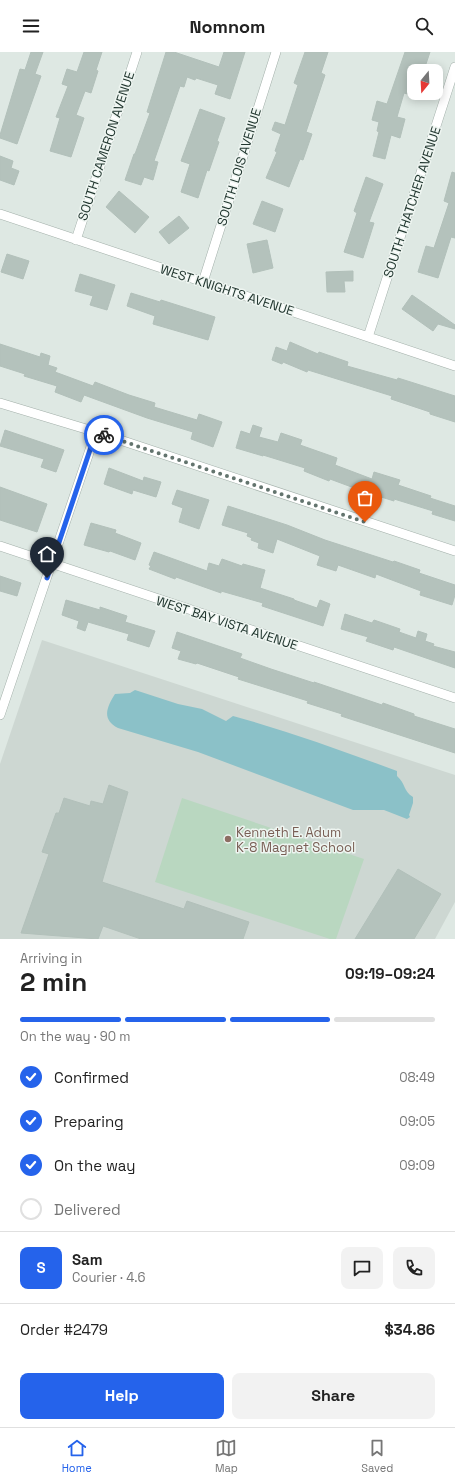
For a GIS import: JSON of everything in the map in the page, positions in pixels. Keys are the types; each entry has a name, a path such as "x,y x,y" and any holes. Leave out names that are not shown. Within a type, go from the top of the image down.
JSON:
{"street":[{"name":"SOUTH CAMERON AVENUE","path":"76,240 136,52"},
{"name":"SOUTH LOIS AVENUE","path":"203,282 276,52"},
{"name":"SOUTH THATCHER AVENUE","path":"368,337 455,67"},
{"name":"WEST KNIGHTS AVENUE","path":"0,214 455,366"},
{"path":"0,403 96,432 455,552"},
{"path":"0,715 3,694 52,564 96,432"},
{"name":"WEST BAY VISTA AVENUE","path":"0,546 455,698"}],"shaded area":[{"name":"Kenneth E. Adum K-8 Magnet School","path":"42,640 455,775 455,902 435,939 0,939 0,764"}],"green space":[{"path":"182,798 364,859 336,939 330,939 155,882"}],"water":[{"path":"135,690 178,704 202,709 226,721 233,716 275,728 397,771 397,776 413,797 413,803 409,815 410,817 407,819 384,810 353,810 198,752 118,728 109,721 107,717 108,708 115,694 130,693"}],"building":[{"path":"31,52 43,52 35,74 41,76 17,144 0,138 0,135 20,69 25,70"},
{"path":"84,52 102,52 91,93 85,91 76,115 84,118 71,157 50,151 60,118 56,117 68,86 62,84 67,69 77,72"},
{"path":"166,52 174,52 219,67 224,52 245,52 230,99 215,94 218,85 196,78 195,80 187,77 184,87 180,86 154,161 158,162 153,180 144,177 141,185 125,180 150,113 147,112"},
{"path":"305,52 328,52 321,73 325,75 306,132 312,134 303,160 300,159 289,187 266,178 277,152 275,151 281,134 272,130 275,122 285,125 298,85 294,83"},
{"path":"405,52 430,52 426,64 407,64 407,94 404,93 397,117 405,119 400,138 391,135 385,159 373,156 379,132 377,131 379,122 372,120 377,101 387,104"},
{"path":"200,109 225,118 217,141 219,142 209,171 207,170 198,198 181,192 190,164 181,161"},
{"path":"0,156 13,161 11,168 19,171 14,185 0,180"},
{"path":"452,172 455,173 455,238 451,237 438,278 418,272 426,246 434,248 449,203 444,201"},
{"path":"366,177 383,184 369,222 374,223 363,258 344,252 357,213 354,211"},
{"path":"119,191 149,217 135,233 106,207"},
{"path":"262,201 283,209 275,232 253,224"},
{"path":"179,216 189,228 169,244 159,232"},
{"path":"267,240 273,268 253,273 247,244"},
{"path":"7,254 29,261 23,279 1,272"},
{"path":"353,271 353,281 344,281 345,292 327,292 326,272"},
{"path":"80,274 115,285 107,310 90,305 93,296 75,291"},
{"path":"131,293 160,302 161,300 215,317 208,340 153,324 155,316 127,306"},
{"path":"412,295 455,325 455,329 438,324 433,331 402,309"},
{"path":"290,342 318,354 319,352 348,362 347,366 397,380 398,378 455,396 455,422 391,399 392,396 308,370 307,372 283,362 282,364 272,360 276,347 287,351"},
{"path":"0,344 40,357 41,353 50,356 48,365 57,368 55,372 93,386 95,382 155,403 154,407 197,420 199,414 222,422 213,447 191,439 193,432 147,418 84,395 81,402 55,392 57,386 24,376 25,374 0,366"},
{"path":"253,425 262,428 259,437 278,442 281,433 302,440 300,445 337,458 335,465 372,479 374,472 400,480 398,485 455,506 455,521 432,514 433,511 365,492 330,479 329,481 304,471 305,468 236,448 241,431 250,434"},
{"path":"5,430 64,450 56,472 41,467 44,459 0,446"},
{"path":"109,468 143,481 144,477 161,482 156,497 133,490 132,494 104,484"},
{"path":"0,487 47,504 37,532 0,520"},
{"path":"177,490 209,500 199,529 179,522 183,508 172,504"},
{"path":"228,506 287,525 325,540 420,570 419,573 455,585 455,595 452,605 420,595 421,591 376,574 375,578 338,565 336,571 317,565 320,556 277,539 273,553 258,548 259,543 251,540 252,538 247,536 248,533 222,525"},
{"path":"91,523 116,530 115,533 141,543 135,560 110,551 84,545"},
{"path":"154,552 207,571 209,563 219,566 222,559 242,566 243,564 265,570 260,588 317,608 320,600 330,604 323,626 262,606 263,603 221,591 221,593 176,577 175,579 149,569"},
{"path":"0,576 21,583 17,596 0,591"},
{"path":"66,600 100,610 100,607 127,616 125,622 155,631 149,647 127,640 129,634 88,622 85,631 77,628 79,621 62,615"},
{"path":"345,614 372,623 374,620 400,629 399,632 416,638 418,631 427,634 425,641 434,644 433,646 455,652 455,668 394,647 393,650 366,641 368,637 341,629"},
{"path":"177,632 242,654 240,658 271,669 382,705 383,703 414,714 414,716 455,729 455,753 341,716 342,714 307,703 308,701 238,679 239,677 197,663 178,659 181,651 172,648"},
{"path":"109,785 128,792 102,882 184,909 187,901 249,922 243,939 141,939 103,926 98,939 21,933 49,854 42,852 56,813 59,813 64,798 90,806 91,801 103,804"},
{"path":"398,869 441,894 414,939 355,939"}],"way so far":[{"path":"104,435 365,522"}],"place":[{"name":"Kenneth E. Adum K-8 Magnet School","path":"228,839"}],"route":[{"path":"47,578 96,432 104,435"}]}
